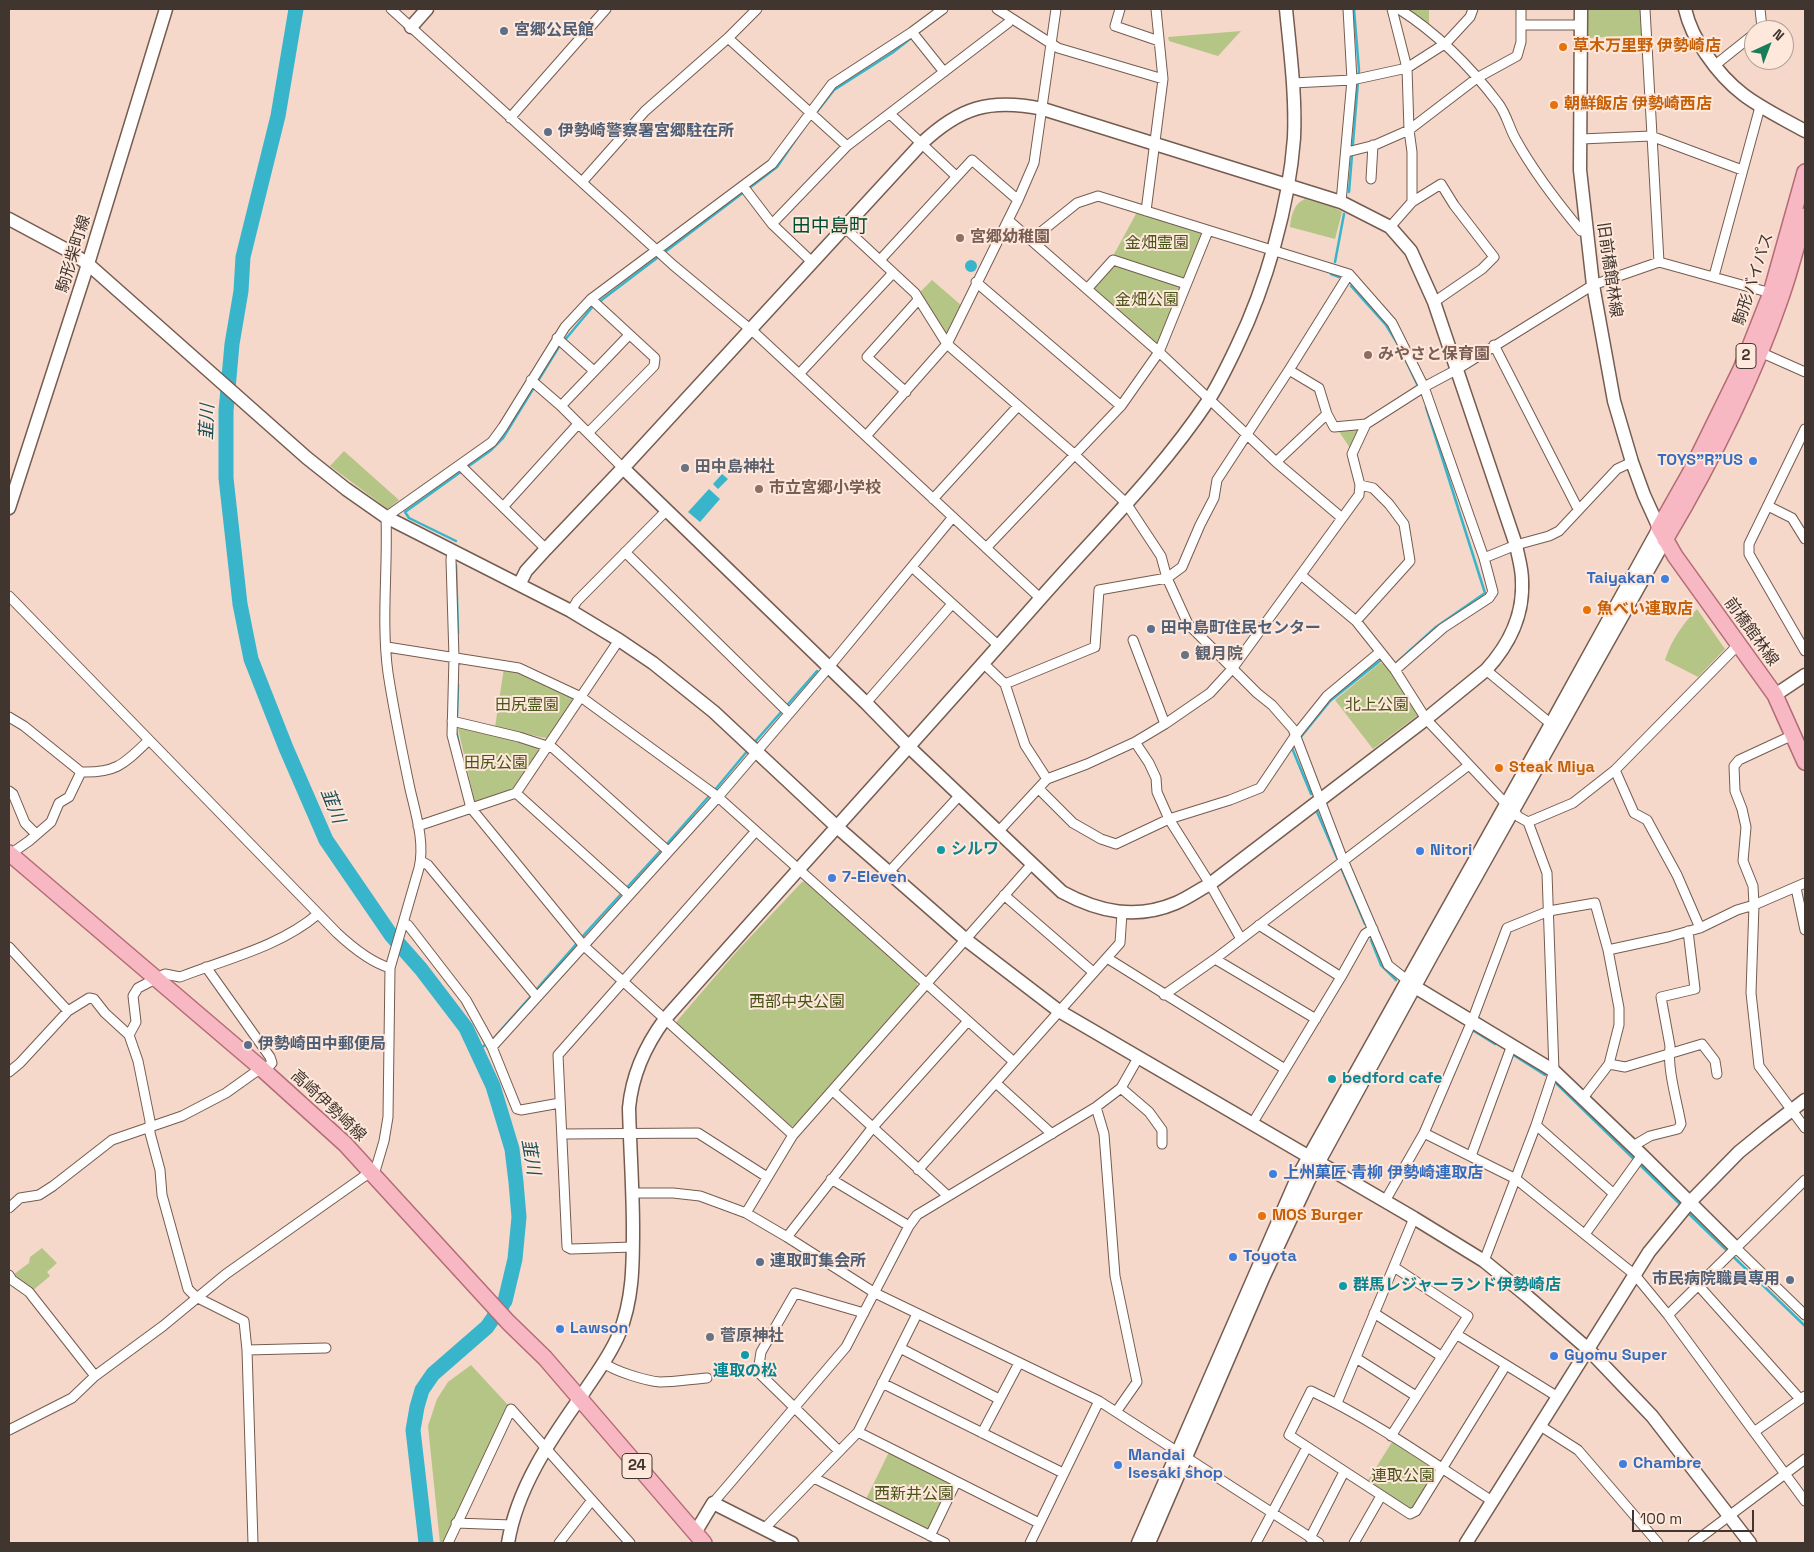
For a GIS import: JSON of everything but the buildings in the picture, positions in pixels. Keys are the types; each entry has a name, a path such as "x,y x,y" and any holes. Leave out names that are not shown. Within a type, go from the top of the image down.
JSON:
{"main road":[{"name":"駒形バイパス","path":"1662,534 1741,369 1771,293 1805,172"},
{"name":"駒形バイパス","path":"1662,534 1715,451 1760,352 1780,299 1805,216"},
{"name":"前橋館林線","path":"1662,534 1775,695 1805,762"},
{"name":"高崎伊勢崎線","path":"9,854 261,1068 335,1134 504,1317 545,1358 580,1398"},
{"name":"24","path":"580,1398 696,1540"}],"street":[{"name":"駒形柴町線","path":"9,508 88,264 166,9"},
{"path":"391,9 704,292 751,329 1040,598"},
{"path":"411,27 427,9"},
{"path":"510,118 606,9"},
{"path":"582,182 645,110 728,38 757,9"},
{"path":"386,516 492,442 503,428 565,327 591,299 772,164 832,84 912,32 943,9"},
{"path":"997,9 1052,46 1163,79"},
{"path":"866,436 947,344 1018,200 1034,164 1056,9"},
{"path":"1120,9 1115,26 1159,41"},
{"path":"1146,211 1163,79 1156,9"},
{"path":"508,1543 511,1525 520,1498 547,1448 604,1363 619,1334 629,1305 632,1287 633,1247 629,1108 631,1086 652,1037 665,1019 797,869 909,748 1167,456 1209,399 1238,345 1273,250 1288,185 1294,137 1286,9"},
{"path":"1341,202 1352,80 1348,9"},
{"path":"1392,9 1407,68 1409,130 1412,152 1412,202"},
{"path":"1399,9 1424,25 1446,43 1500,105 1514,137 1550,194 1581,231 1586,230"},
{"path":"1292,83 1352,80 1407,68 1446,43 1470,17 1473,9"},
{"path":"1347,152 1373,145 1409,130 1477,78 1517,56 1521,42 1521,9"},
{"name":"旧前橋館林線","path":"1581,9 1580,170 1592,286 1614,401 1632,462 1644,495 1662,534"},
{"path":"1645,9 1651,136 1660,262"},
{"path":"1685,9 1688,22 1698,44 1728,82 1760,107 1805,131"},
{"path":"772,224 847,146 1008,23 1011,18"},
{"path":"1521,25 1581,25"},
{"path":"912,32 944,72"},
{"path":"728,38 847,146"},
{"path":"1714,66 1744,42"},
{"path":"520,583 526,571 546,549 623,468 921,144 938,127 963,113 991,104 1019,105 1043,109 1155,143 1341,202 1390,227 1411,251 1434,302 1516,545 1522,579 1520,610 1509,638 1501,653 1486,670 1210,884 1155,910 1122,913 1084,904 1062,892 909,748 866,702 623,468 561,406 531,380"},
{"path":"1714,276 1760,107"},
{"path":"890,114 956,176"},
{"path":"1581,139 1651,136 1742,170"},
{"path":"1371,178 1373,145"},
{"path":"880,260 972,160 1018,200"},
{"path":"1390,227 1412,202 1441,184 1454,205 1494,257 1482,269 1434,302"},
{"path":"743,186 772,224 812,262"},
{"path":"1031,240 1077,203 1098,196 1349,274 1392,323 1424,387 1484,558 1493,592 1492,595 1443,628 1395,670"},
{"path":"9,219 67,250 88,264 307,458 346,489 386,516 520,583 571,611 653,663 714,712 837,827 965,939 1060,1011 1484,1261 1588,1349 1652,1416 1750,1543"},
{"path":"1008,220 1159,352 1276,462 1342,518"},
{"path":"844,227 915,293 947,344 1075,455 1126,503 1161,556 1167,578 1188,624 1232,669 1272,705 1293,729 1294,736 1343,860 1388,965 1411,984 1554,1071 1805,1316"},
{"path":"986,548 1121,406 1159,352 1208,231"},
{"path":"1087,289 1113,260 1186,284"},
{"path":"1290,370 1319,388 1327,414 1334,428 1366,424 1592,286 1660,262 1771,293"},
{"path":"800,374 894,273"},
{"path":"1005,684 1095,647 1099,590 1167,578 1182,566 1214,498 1217,480 1290,370 1349,274"},
{"path":"976,282 1121,406"},
{"path":"588,434 656,362 655,358 591,299"},
{"path":"906,392 867,357 919,299"},
{"path":"561,406 629,335"},
{"path":"558,338 594,371"},
{"path":"1494,345 1578,509"},
{"path":"1760,352 1805,372"},
{"path":"933,498 1018,406"},
{"path":"1276,462 1327,414"},
{"path":"503,507 578,424"},
{"path":"998,832 1047,779 1087,764 1135,742 1210,693 1232,669 1359,495 1360,485 1352,454 1366,424"},
{"path":"1805,429 1802,446 1749,544 1749,554 1805,651"},
{"path":"1484,558 1559,531 1617,469 1632,462"},
{"path":"460,465 546,549"},
{"path":"1356,621 1410,561 1404,524 1389,504 1373,488 1360,485"},
{"path":"1768,506 1792,518 1805,539"},
{"path":"571,611 577,602 667,510"},
{"path":"9,1430 72,1398 95,1376 163,1326 226,1274 371,1172 378,1165 387,1130 388,1118 390,968 421,861 418,826 395,716 388,671 385,564 386,516"},
{"path":"492,1047 718,797 953,517"},
{"path":"1509,808 1551,724 1662,534"},
{"path":"1149,1543 1181,1455 1277,1221 1313,1160 1662,534"},
{"path":"452,550 454,657 452,736 471,808 584,946 793,1134"},
{"path":"625,552 789,713"},
{"path":"912,567 999,646"},
{"path":"1302,575 1356,621 1395,670 1426,718 1509,808 1528,822 1547,873 1554,1071 1536,1125 1484,1261"},
{"path":"9,596 318,914 354,948 383,966 390,968"},
{"path":"866,702 952,604"},
{"path":"418,826 516,793 619,640"},
{"path":"1133,640 1165,724"},
{"path":"1528,822 1573,803 1615,770 1738,644"},
{"path":"387,647 519,668 581,697 718,797 1014,1062"},
{"path":"1039,789 1073,823 1101,839 1116,844 1169,819 1230,800 1260,788 1294,736 1327,696 1380,652"},
{"path":"983,663 1005,684 1025,745 1047,779"},
{"path":"1486,670 1551,724"},
{"path":"1775,695 1804,679"},
{"path":"9,717 24,726 81,772 107,771 126,763 149,740"},
{"path":"452,721 554,748 668,851"},
{"path":"1793,735 1739,760 1734,766 1735,791 1742,808 1746,827 1743,861 1753,886 1751,993 1759,1066 1793,1109 1805,1128"},
{"path":"1135,742 1149,763 1156,778 1157,792 1169,819 1210,884 1241,939"},
{"path":"1164,995 1259,926 1469,765"},
{"path":"1615,770 1634,814 1647,820 1677,875 1700,928"},
{"path":"9,854 50,822 59,803 69,797 81,772"},
{"path":"9,791 13,794 25,824 36,834"},
{"path":"516,793 629,895"},
{"path":"889,872 960,795"},
{"path":"633,1247 571,1249 567,1247 558,1055 756,832"},
{"path":"421,861 428,865 537,997"},
{"path":"746,1213 793,1134 1032,864"},
{"path":"1608,950 1700,928 1737,910 1754,905 1805,883"},
{"path":"1796,888 1805,930"},
{"path":"1004,896 1093,972"},
{"path":"1384,1201 1424,1133 1472,1021 1507,928 1549,912 1595,903 1608,950 1619,1008 1619,1025 1609,1064 1583,1098"},
{"path":"918,1170 1120,942 1122,913"},
{"path":"128,1035 136,1022 133,996 138,988 166,974 180,977 270,943 292,932 318,914"},
{"path":"402,926 408,925 466,1000 492,1047 516,1108 521,1110 560,1103"},
{"path":"1259,926 1342,977"},
{"path":"1252,1124 1342,977 1365,934 1373,929"},
{"path":"1585,1234 1614,1194 1637,1150 1650,1136 1678,1129 1681,1124 1661,997 1695,989 1688,931"},
{"path":"9,947 68,1011"},
{"path":"1107,958 1285,1069"},
{"path":"1215,959 1316,1019"},
{"path":"9,1208 20,1198 38,1195 53,1186 112,1140 191,1111 226,1093 261,1068 272,1063 270,1057 206,967"},
{"path":"9,1072 20,1063 68,1011 89,998 94,999 105,1013 128,1035 138,1061 150,1121 149,1128 160,1170 162,1196 168,1222 188,1289 196,1297 244,1321 247,1350 253,1543"},
{"path":"787,1237 831,1178 873,1127 968,1021"},
{"path":"1609,1064 1625,1067 1702,1044 1715,1061 1717,1074"},
{"path":"1471,1156 1512,1045"},
{"path":"696,1540 713,1503 846,1348 909,1226 917,1215 1096,1107 1121,1088 1138,1058"},
{"path":"996,1083 1052,1134"},
{"path":"1121,1088 1149,1112 1162,1130 1162,1144"},
{"path":"833,1091 948,1196"},
{"path":"1466,1543 1649,1252 1690,1202 1739,1152 1805,1100"},
{"path":"1096,1107 1104,1134 1115,1276 1137,1382 1116,1412"},
{"path":"1536,1125 1614,1194"},
{"path":"563,1134 698,1133 767,1177"},
{"path":"1424,1133 1516,1179 1635,1275 1668,1315 1805,1501"},
{"path":"831,1178 909,1226"},
{"path":"1668,1315 1805,1180"},
{"path":"632,1193 673,1193 700,1196 746,1213 875,1293 1099,1401 1319,1543"},
{"path":"1337,1403 1414,1218"},
{"path":"1391,1436 1468,1316 1394,1267"},
{"path":"9,1275 12,1280 29,1292 95,1376"},
{"path":"1698,1285 1803,1398 1754,1432"},
{"path":"839,1451 758,1372 761,1352 794,1292 864,1313"},
{"path":"1374,1313 1441,1356"},
{"path":"764,1529 858,1432 917,1314"},
{"path":"1456,1334 1558,1397"},
{"path":"247,1350 326,1348"},
{"path":"900,1348 999,1399"},
{"path":"1356,1358 1416,1396"},
{"path":"604,1363 621,1372 659,1382 707,1378"},
{"path":"982,1433 1020,1363"},
{"path":"1492,1500 1442,1469 1391,1436 1337,1403 1311,1391 1289,1436 1410,1514 1416,1511 1442,1469 1506,1365"},
{"path":"882,1383 1064,1473"},
{"path":"1030,1543 1099,1401"},
{"path":"448,1543 511,1408 630,1543"},
{"path":"1539,1425 1578,1450 1658,1543"},
{"path":"858,1432 1039,1523"},
{"path":"1256,1543 1306,1448"},
{"path":"1138,1543 1181,1455"},
{"path":"1693,1543 1805,1459"},
{"path":"1310,1538 1344,1472"},
{"path":"814,1478 945,1543"},
{"path":"930,1536 956,1482"},
{"path":"1358,1542 1381,1496"},
{"path":"562,1542 592,1500"},
{"path":"713,1503 792,1543"},
{"path":"456,1523 511,1525"}],"green space":[{"path":"1404,9 1429,9 1429,26"},
{"path":"1588,9 1641,9 1643,35 1588,38"},
{"path":"1241,31 1218,56 1169,41 1168,37"},
{"path":"1305,199 1342,212 1335,239 1290,227 1292,214 1298,204"},
{"name":"金畑霊園","path":"1137,212 1200,231 1204,234 1186,276 1182,278 1113,256"},
{"name":"金畑公園","path":"1115,264 1179,285 1180,288 1159,342 1155,343 1095,290 1094,287"},
{"path":"932,280 961,305 947,332 942,332 918,294"},
{"path":"1360,428 1350,448 1338,430"},
{"path":"344,451 399,500 388,509 330,466"},
{"path":"1697,609 1725,649 1698,677 1665,660 1678,632"},
{"name":"北上公園","path":"1380,663 1385,664 1418,715 1373,749 1335,700"},
{"name":"田尻霊園","path":"504,668 518,671 572,697 573,701 549,737 545,738 495,727"},
{"name":"田尻公園","path":"461,727 539,746 539,751 511,791 475,803 458,728"},
{"name":"西部中央公園","path":"805,881 917,981 917,986 795,1126 791,1126 677,1024 677,1021 738,950"},
{"path":"42,1248 57,1263 47,1272 50,1276 31,1292 13,1275 29,1263 30,1257"},
{"path":"471,1365 508,1405 443,1543 440,1543 428,1426 437,1399 448,1382"},
{"name":"連取公園","path":"1392,1442 1435,1470 1436,1473 1414,1508 1409,1509 1367,1482"},
{"name":"西新井公園","path":"889,1452 950,1483 951,1487 930,1530 928,1531 866,1499"}],"water":[{"path":"973,260 976,261 976,271 969,272 966,271 965,264 966,261"},
{"path":"722,474 728,479 718,489 713,484"},
{"path":"709,489 720,499 700,522 688,512"}],"waterway":[{"name":"韮川","path":"296,9 278,116 243,257 241,291 232,344 226,411 226,478 240,604 251,659 286,748 326,840 391,935 421,969 466,1028 493,1086 512,1149 519,1217 515,1259 505,1301 487,1327 433,1374 422,1390 417,1407 413,1430 426,1543"},
{"path":"1349,192 1359,70 1354,9"},
{"path":"816,113 834,90 892,53 910,39"},
{"path":"748,189 777,167 803,129"},
{"path":"599,302 744,192"},
{"path":"1335,262 1344,214"},
{"path":"1331,274 1339,277"},
{"path":"1351,286 1386,325 1399,346 1417,384"},
{"path":"564,341 594,305"},
{"path":"466,468 490,451 503,438 560,345"},
{"path":"1396,663 1436,627 1485,593 1426,407"},
{"path":"456,541 409,518 405,512 462,471"},
{"path":"456,565 458,633"},
{"path":"1300,738 1330,701 1381,660"},
{"path":"754,743 817,671"},
{"path":"457,715 458,685"},
{"path":"456,730 459,744"},
{"path":"1296,743 1292,748 1311,794"},
{"path":"714,791 749,749"},
{"path":"666,845 710,795"},
{"path":"1317,812 1337,858"},
{"path":"582,937 662,849"},
{"path":"1342,870 1365,924"},
{"path":"1371,940 1381,965 1396,980"},
{"path":"535,991 578,942"},
{"path":"477,1051 493,1039 532,995"},
{"path":"1474,1031 1495,1044"},
{"path":"1515,1056 1545,1075"},
{"path":"1557,1084 1681,1205"},
{"path":"1686,1211 1805,1326"}],"place":[{"name":"宮郷公民館","path":"504,31"},
{"name":"草木万里野 伊勢崎店","path":"1563,47"},
{"name":"朝鮮飯店 伊勢崎西店","path":"1554,105"},
{"name":"伊勢崎警察署宮郷駐在所","path":"548,132"},
{"name":"宮郷幼稚園","path":"960,238"},
{"name":"みやさと保育園","path":"1368,355"},
{"name":"TOYS\"R\"US","path":"1753,461"},
{"name":"田中島神社","path":"685,468"},
{"name":"市立宮郷小学校","path":"759,489"},
{"name":"Taiyakan","path":"1665,579"},
{"name":"魚べい連取店","path":"1587,610"},
{"name":"田中島町住民センター","path":"1151,629"},
{"name":"観月院","path":"1185,655"},
{"name":"Steak Miya","path":"1499,768"},
{"name":"シルワ","path":"941,850"},
{"name":"Nitori","path":"1420,851"},
{"name":"7-Eleven","path":"832,878"},
{"name":"伊勢崎田中郵便局","path":"248,1045"},
{"name":"bedford cafe","path":"1332,1079"},
{"name":"上州菓匠 青柳 伊勢崎連取店","path":"1273,1174"},
{"name":"MOS Burger","path":"1262,1216"},
{"name":"Toyota","path":"1233,1257"},
{"name":"連取町集会所","path":"760,1262"},
{"name":"市民病院職員専用","path":"1790,1280"},
{"name":"群馬レジャーランド伊勢崎店","path":"1343,1286"},
{"name":"Lawson","path":"560,1329"},
{"name":"菅原神社","path":"710,1337"},
{"name":"連取の松","path":"745,1355"},
{"name":"Gyomu Super","path":"1554,1356"},
{"name":"Chambre","path":"1623,1464"},
{"name":"Mandai Isesaki shop","path":"1118,1465"}],"district":[{"name":"田中島町","path":"830,227"}]}
